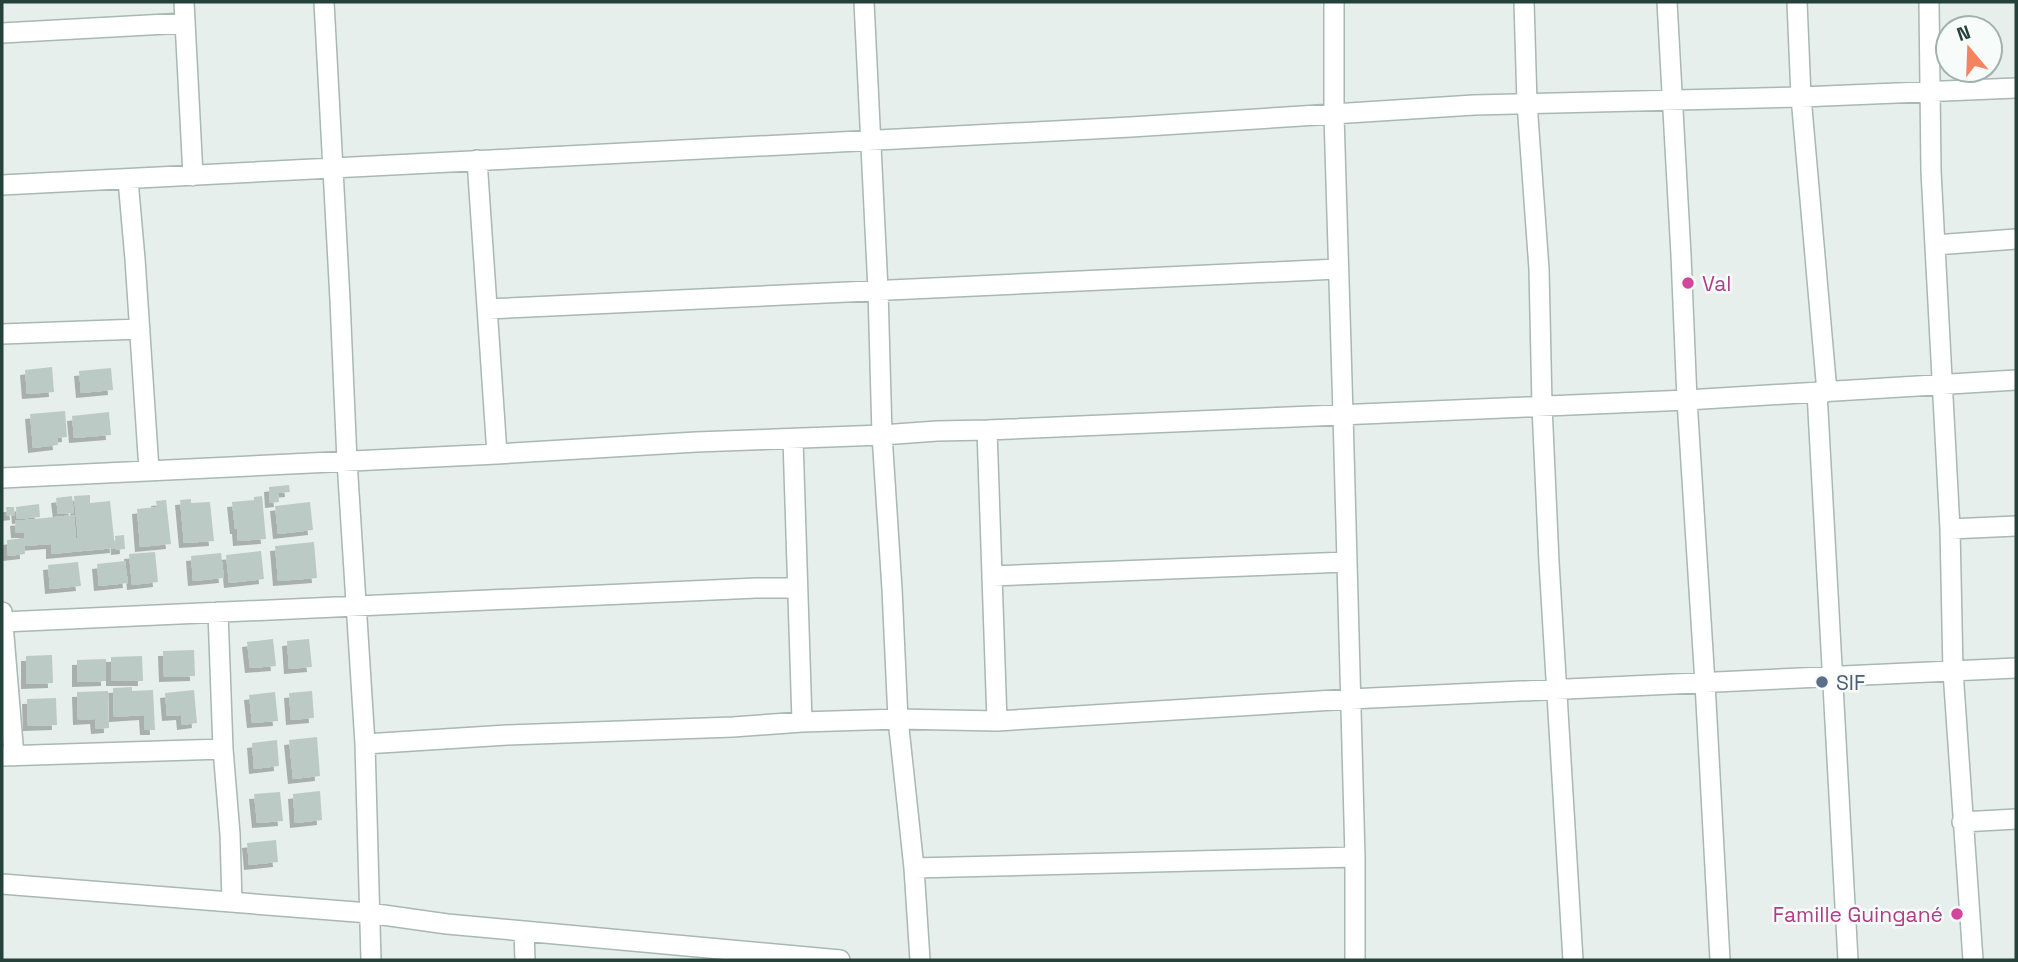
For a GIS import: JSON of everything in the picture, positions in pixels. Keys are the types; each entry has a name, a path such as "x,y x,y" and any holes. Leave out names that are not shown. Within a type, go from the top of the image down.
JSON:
{"street":[{"path":"184,2 192,176"},
{"path":"324,2 346,461 365,744 371,960"},
{"path":"864,2 878,290 881,435 898,719 914,868 920,960"},
{"path":"1334,2 1337,269 1343,414 1355,960"},
{"path":"1524,2 1527,103 1539,269 1542,406 1573,960"},
{"path":"1667,2 1720,960"},
{"path":"1797,2 1822,392 1848,960"},
{"path":"1929,2 1935,245 1950,529 1953,671 1973,960"},
{"path":"2,33 185,23"},
{"path":"2,185 871,141 1474,105 1930,93 2016,88"},
{"path":"477,160 497,454"},
{"path":"128,180 149,470"},
{"path":"1935,245 2016,239"},
{"path":"487,309 1337,269"},
{"path":"2,334 140,329"},
{"path":"2,478 696,442 1687,400 2016,380"},
{"path":"987,430 997,720"},
{"path":"793,439 802,722"},
{"path":"1950,529 2016,527"},
{"path":"992,576 1346,562"},
{"path":"223,749 8,756 2,616 218,612 743,588 797,588"},
{"path":"218,612 232,902"},
{"path":"365,744 802,722 997,720 1350,699 2016,668"},
{"path":"1962,822 2016,819"},
{"path":"914,868 1354,857"},
{"path":"2,884 369,913 524,932 840,960"},
{"path":"524,932 525,960"}],"building":[{"path":"52,367 54,392 27,394 25,370"},
{"path":"111,368 113,390 81,393 79,371"},
{"path":"65,411 67,437 57,438 58,445 33,448 30,414"},
{"path":"109,412 111,435 74,438 72,416"},
{"path":"289,485 290,492 278,493 279,502 270,503 269,487"},
{"path":"90,495 90,503 110,501 115,548 51,554 51,544 25,546 24,533 16,533 15,521 74,515 78,538 74,496"},
{"path":"72,496 74,513 58,514 56,498"},
{"path":"262,496 266,539 238,541 232,502 254,500 254,497"},
{"path":"191,499 191,503 210,502 214,541 184,543 180,500"},
{"path":"166,500 171,544 140,547 137,509 157,507 156,501"},
{"path":"310,502 313,530 278,534 275,506"},
{"path":"39,504 40,517 17,519 16,507"},
{"path":"6,507 14,507 15,515 7,516"},
{"path":"124,535 125,549 116,550 115,536"},
{"path":"24,538 25,554 8,556 7,540"},
{"path":"314,542 317,578 278,581 275,546"},
{"path":"261,551 264,579 229,583 226,555"},
{"path":"155,552 158,582 132,585 129,554"},
{"path":"221,553 224,578 193,581 191,556"},
{"path":"125,561 128,583 99,586 97,564"},
{"path":"78,562 81,586 50,589 48,565"},
{"path":"273,639 276,666 250,668 247,642"},
{"path":"309,639 312,667 289,669 287,641"},
{"path":"194,650 195,676 164,677 163,651"},
{"path":"52,655 53,683 26,684 26,656"},
{"path":"142,656 143,681 111,681 111,657"},
{"path":"106,659 106,681 77,682 77,660"},
{"path":"132,687 132,691 153,690 155,730 145,730 144,715 114,717 113,688"},
{"path":"194,690 197,723 182,725 181,715 167,716 165,693"},
{"path":"108,691 109,728 96,729 95,719 78,720 77,692"},
{"path":"312,691 314,718 291,720 289,693"},
{"path":"275,692 278,721 252,723 249,695"},
{"path":"56,698 57,725 28,726 27,699"},
{"path":"317,737 320,776 293,779 289,740"},
{"path":"277,740 279,766 254,769 252,743"},
{"path":"320,791 322,820 295,823 293,794"},
{"path":"280,792 283,821 257,823 254,794"},
{"path":"276,840 278,862 249,865 247,843"}],"place":[{"name":"Val","path":"1688,283"},
{"name":"SIF","path":"1822,682"},
{"name":"Famille Guingané","path":"1957,914"}]}
